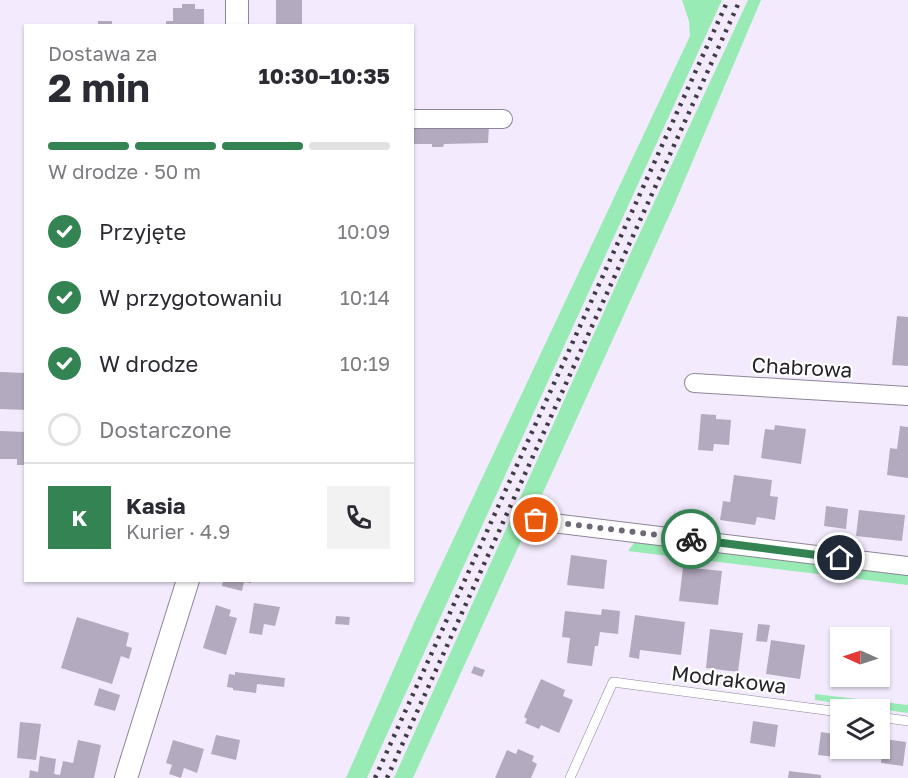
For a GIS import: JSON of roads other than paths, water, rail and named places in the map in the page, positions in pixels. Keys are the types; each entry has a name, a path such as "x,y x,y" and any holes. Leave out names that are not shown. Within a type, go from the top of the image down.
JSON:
{"street":[{"path":"237,0 237,24"},
{"path":"414,119 503,119"},
{"name":"Chabrowa","path":"694,383 908,396"},
{"path":"536,520 908,566"},
{"path":"126,778 187,582"}],"lane":[{"name":"Modrakowa","path":"570,778 613,682 830,711"},
{"path":"890,719 908,721"}],"railway":[{"path":"375,778 728,0"},
{"path":"387,778 740,0"}]}
